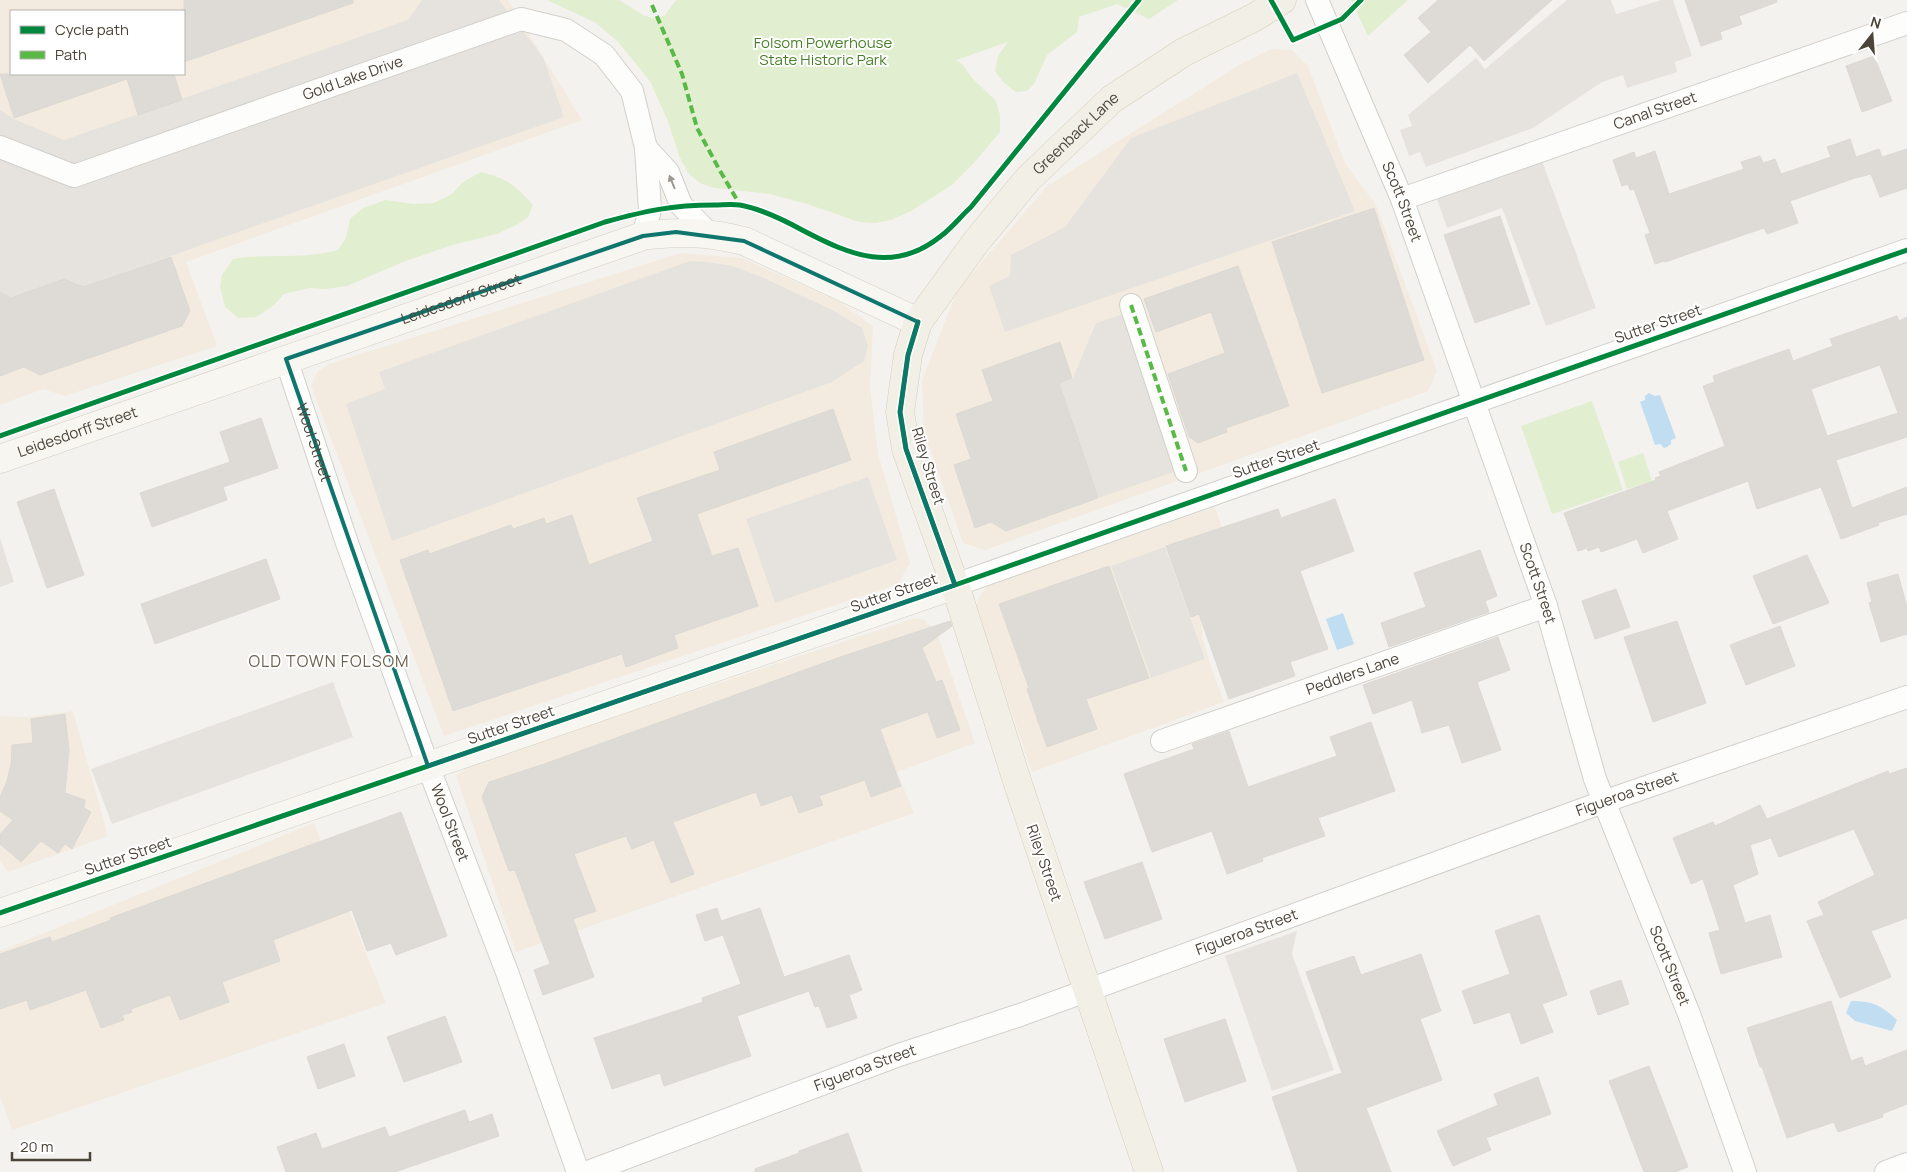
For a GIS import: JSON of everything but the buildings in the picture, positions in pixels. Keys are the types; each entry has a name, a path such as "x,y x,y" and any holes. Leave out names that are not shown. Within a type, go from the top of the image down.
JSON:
{"main road":[{"name":"Greenback Lane","path":"918,322 976,242 1028,179 1112,99 1184,52 1282,0"},
{"name":"Riley Street","path":"918,322 908,355 900,412 906,449 954,585 1019,787 1149,1172"}],"street":[{"name":"Scott Street","path":"1317,0 1402,199 1546,606 1594,779 1689,1014 1744,1172"},
{"name":"Gold Lake Drive","path":"0,147 74,176 521,19 566,30 604,55 632,90 646,148 650,204 643,236"},
{"name":"Canal Street","path":"1402,199 1907,22"},
{"name":"Gold Lake Drive","path":"646,148 668,172 681,205 710,235"},
{"name":"Leidesdorff Street","path":"0,458 643,236 676,232 737,239 758,246 918,322"},
{"name":"Sutter Street","path":"0,913 954,585 1907,250"},
{"path":"1131,305 1186,470"},
{"name":"Wool Street","path":"286,359 347,543 428,766 507,972 578,1172"},
{"name":"Peddlers Lane","path":"1162,741 1546,606"},
{"name":"Figueroa Street","path":"588,1172 899,1055 1020,1015 1603,802 1907,697"},
{"path":"1886,1172 1907,1164"}],"highlighted area":[{"path":"676,232 744,241 918,322 908,355 900,412 906,449 955,585 428,766 286,359 643,236"}],"shaded area":[{"path":"0,0 508,0 582,120 186,262 217,346 65,396 43,389 0,405"},
{"path":"422,0 499,0 543,57 564,117 83,287 11,298 0,292 0,110 14,119 64,140 408,20"},
{"path":"1567,0 1611,0 1616,14 1661,0 1673,0 1692,56 1675,62 1677,72 1627,88 1623,75 1602,82 1533,128 1426,167 1420,152 1409,156 1400,130 1412,126 1408,115 1476,58 1485,69"},
{"path":"1271,49 1292,50 1308,66 1345,163 1376,205 1437,371 1428,391 985,550 963,543 924,432 922,380 957,291 1047,186 1241,64"},
{"path":"1297,73 1355,211 1005,332 989,286 1010,276 1011,255 1065,227 1131,138"},
{"path":"1541,158 1596,308 1546,326 1502,208 1447,228 1436,196"},
{"path":"681,253 742,258 840,302 873,326 870,387 878,454 910,563 898,584 444,736 311,386 317,372 329,364"},
{"path":"690,261 733,266 764,278 832,310 862,328 868,346 864,361 832,382 392,541 346,404 385,389 379,372"},
{"path":"1123,314 1177,471 1098,498 1059,383 1073,378 1096,323"},
{"path":"868,477 897,560 775,603 746,519"},
{"path":"1215,507 1250,610 1202,626 1202,636 1224,702 1032,772 976,608 979,597 988,585"},
{"path":"0,538 14,582 0,587"},
{"path":"1165,547 1205,659 1151,678 1111,566"},
{"path":"915,618 925,620 937,633 975,743 897,772 914,813 516,952 456,775 473,764"},
{"path":"333,682 353,737 112,824 91,769"},
{"path":"73,711 108,836 8,872 0,861 0,716 28,717"},
{"path":"314,823 386,1003 12,1130 0,1096 0,951"},
{"path":"1297,931 1292,954 1334,1070 1272,1091 1225,956"}],"green space":[{"name":"Folsom Powerhouse State Historic Park","path":"547,0 619,0 643,15 655,19 665,15 676,0 1178,0 1149,19 1117,4 1079,17 1077,32 1047,55 1034,84 1027,91 1016,92 1003,82 995,71 998,56 1008,42 956,60 963,65 972,78 996,101 1000,115 1000,132 952,185 911,211 891,220 875,223 859,222 807,204 770,194 714,188 700,183 689,174 680,158 667,119 650,81 618,42 596,23"},
{"path":"1351,0 1408,0 1368,36"},
{"path":"481,172 504,180 522,193 533,205 528,217 497,234 449,246 403,262 347,286 326,289 310,288 284,294 273,306 256,317 238,318 225,307 220,287 222,275 233,259 259,256 311,255 338,250 346,238 350,219 363,208 385,200 414,204 434,203 452,194 463,182"},
{"path":"1592,401 1623,490 1552,514 1521,426"},
{"path":"1643,453 1652,481 1627,489 1618,462"}],"water":[{"path":"1649,393 1655,396 1660,395 1676,438 1671,440 1671,444 1664,448 1660,444 1655,445 1640,402 1645,400 1645,396"},
{"path":"1343,613 1354,644 1337,650 1326,619"},
{"path":"1851,1001 1871,1003 1886,1011 1897,1020 1892,1031 1855,1021 1846,1013"}],"marked path":[{"path":"652,5 682,74 697,128 740,205"},
{"path":"1131,305 1186,471"}],"cycle path":[{"path":"0,436 605,222 646,212 685,206 740,205 773,215 821,240 855,253 872,257 906,255 924,248 941,236 971,207 1139,0"},
{"path":"1271,0 1293,40 1342,19 1361,0"},
{"path":"0,913 955,585 1907,250"},
{"path":"918,322 908,355 900,412 906,449 955,585"}],"district":[{"name":"OLD TOWN FOLSOM","path":"329,661"}]}
